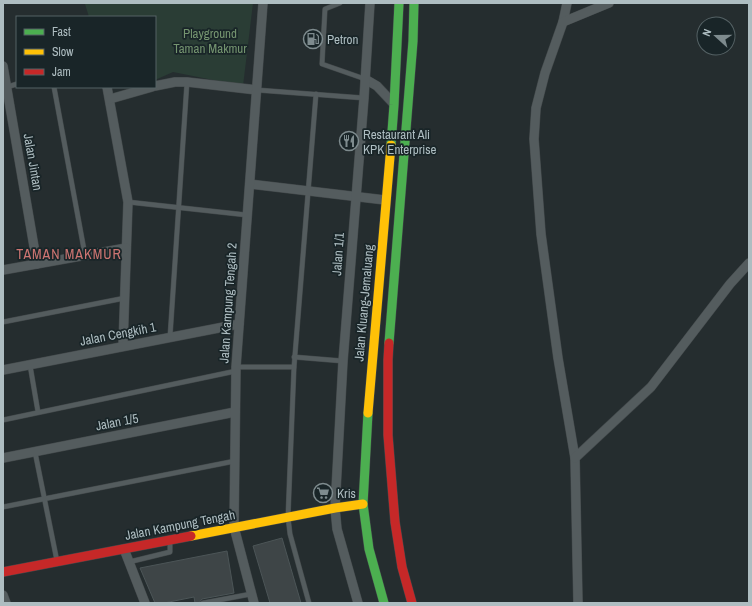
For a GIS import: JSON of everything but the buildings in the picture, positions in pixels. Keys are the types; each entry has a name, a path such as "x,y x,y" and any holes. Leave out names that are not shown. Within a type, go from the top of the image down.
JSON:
{"main road":[{"name":"Jalan Kluang-Jemaluang","path":"384,603 369,549 363,504 369,397 394,104 398,3"},
{"path":"412,603 402,567 395,522 388,435 388,360 413,41 414,3"},
{"name":"Jalan Kampung Tengah","path":"3,572 334,508 363,504"}],"street":[{"name":"Jalan Kampung Tengah 2","path":"252,599 234,527 235,412 239,324 264,3"},
{"name":"Jalan 1/1","path":"358,603 337,529 334,508 342,361 364,98 370,3"},
{"path":"567,3 563,22 543,80 536,108 534,139 541,234 558,358 575,458 578,603"},
{"path":"563,22 607,3"},
{"name":"Jalan Jintan","path":"3,66 38,264"},
{"path":"365,79 377,86 394,104"},
{"path":"156,87 175,82 187,82 257,90"},
{"path":"108,88 128,202 124,298 124,346"},
{"path":"110,99 150,88"},
{"path":"250,184 385,200"},
{"path":"3,270 126,248"},
{"path":"575,458 650,387 730,284 749,263"},
{"name":"Jalan Cengkih 1","path":"3,370 239,324"},
{"name":"Jalan 1/5","path":"3,458 235,412"},
{"path":"124,549 146,603"},
{"path":"3,595 6,603"}],"lane":[{"path":"340,3 325,9 322,64 365,79"},
{"path":"170,337 187,82"},
{"path":"5,84 16,84"},
{"path":"54,88 85,255"},
{"path":"257,90 364,98"},
{"path":"309,603 290,534 288,517 294,357 316,94"},
{"path":"128,202 247,216"},
{"path":"3,322 124,298"},
{"path":"294,357 342,361"},
{"path":"30,364 38,412"},
{"path":"3,420 236,369 294,367"},
{"path":"35,452 57,562"},
{"path":"3,507 235,462"},
{"path":"129,562 170,552 170,539"},
{"path":"203,603 252,599"}],"green space":[{"name":"Playground Taman Makmur","path":"253,3 243,86 173,72 156,80 156,16 89,16 85,4"}],"traffic: fast":[{"path":"391,145 399,3"},
{"path":"389,343 413,41 414,3"},
{"path":"368,413 363,504 369,549 384,603"}],"traffic: slow":[{"path":"368,413 391,145"},
{"path":"191,536 363,504"}],"traffic: jam":[{"path":"389,343 388,435 395,522 402,567 412,603"},
{"path":"3,572 191,536"}],"place":[{"name":"Petron","path":"313,39"},
{"name":"Restaurant Ali KPK Enterprise","path":"349,141"},
{"name":"Kris","path":"323,493"}],"district":[{"name":"TAMAN MAKMUR","path":"69,254"}]}
